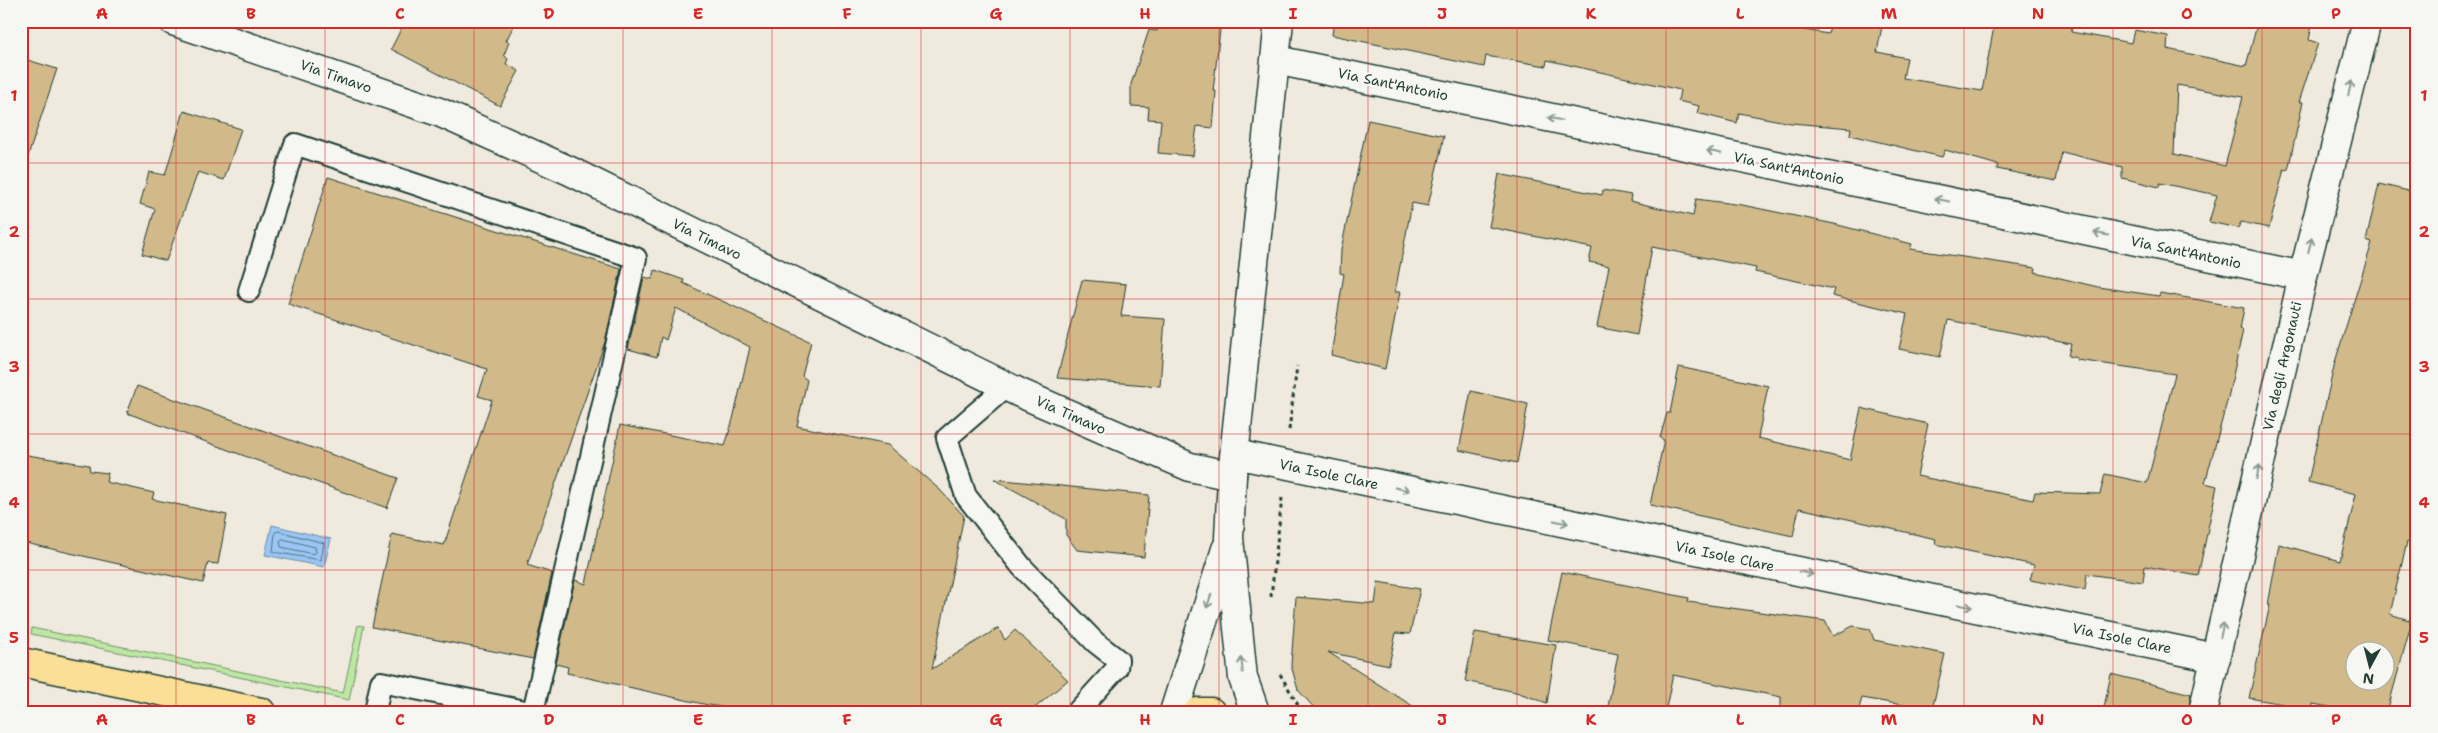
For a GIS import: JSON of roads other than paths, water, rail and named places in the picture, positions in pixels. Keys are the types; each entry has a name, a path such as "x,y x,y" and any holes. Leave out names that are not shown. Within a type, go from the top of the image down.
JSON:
{"main road":[{"path":"21,662 261,712"},
{"path":"1198,712 1210,712"}],"street":[{"name":"Via Timavo","path":"173,21 439,112 570,171 1007,386 1190,467 1234,465"},
{"path":"1255,712 1243,678 1229,538 1234,465 1280,21"},
{"name":"Via degli Argonauti","path":"2204,712 2303,276 2367,21"},
{"name":"Via Sant'Antonio","path":"1276,60 2303,276"},
{"name":"Via Isole Clare","path":"1234,465 1285,465 2216,658"},
{"path":"1174,712 1229,538"}],"lane":[{"path":"249,291 294,144 636,258 532,712 381,682 375,712"},
{"path":"1007,386 947,438 966,496 1022,567 1095,642 1118,660 1117,668 1077,712"}],"water":[{"path":"272,525 331,539 324,567 265,555"}]}
